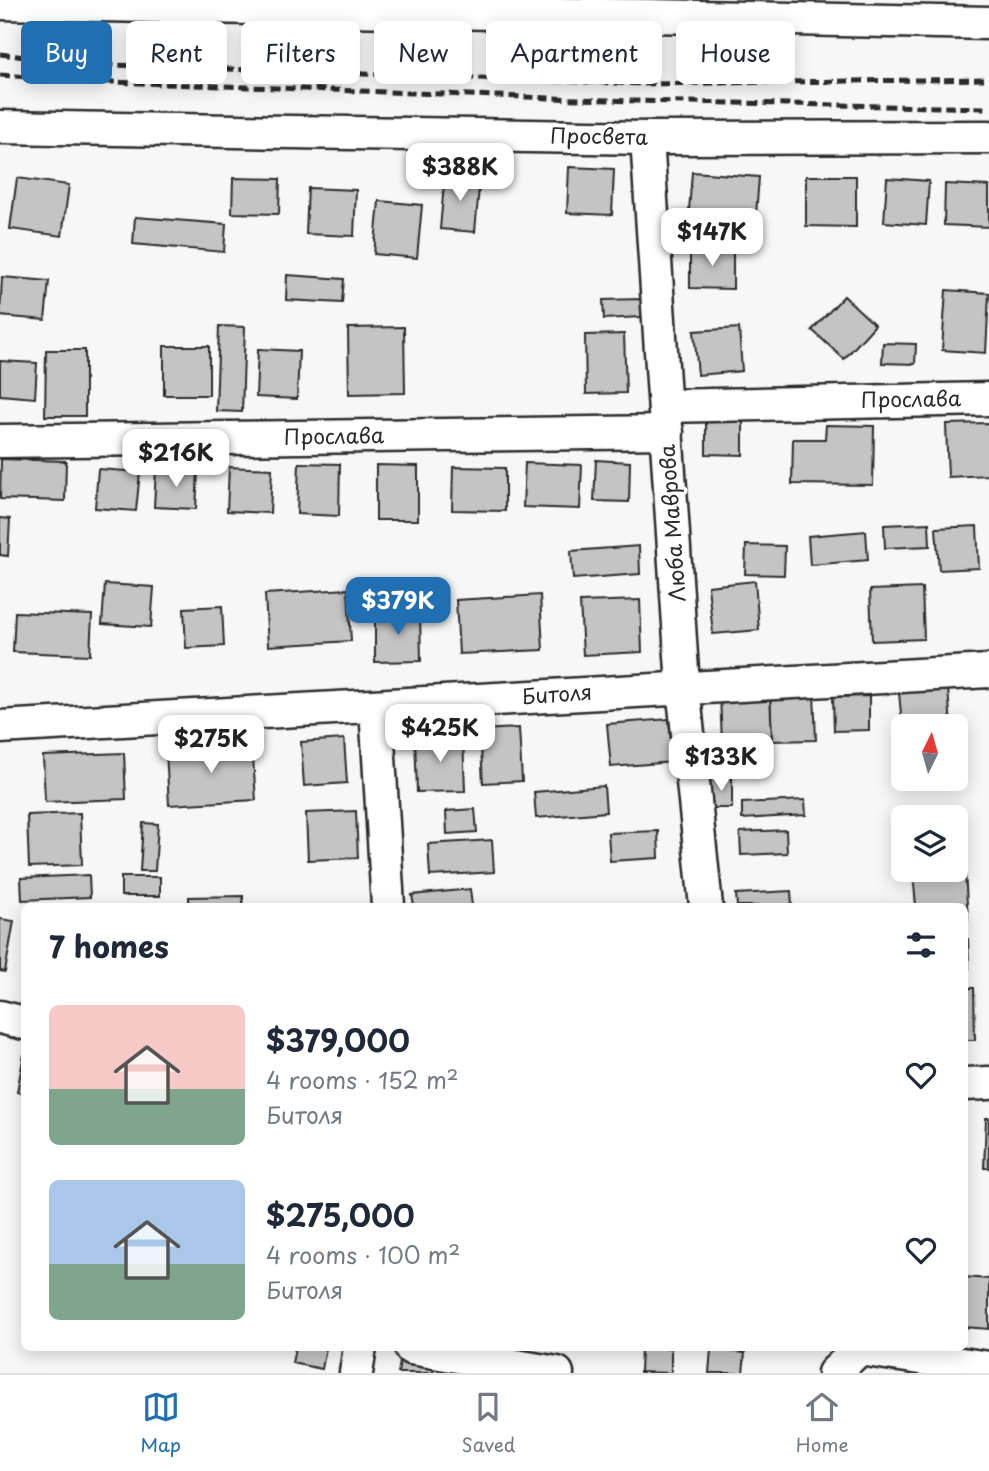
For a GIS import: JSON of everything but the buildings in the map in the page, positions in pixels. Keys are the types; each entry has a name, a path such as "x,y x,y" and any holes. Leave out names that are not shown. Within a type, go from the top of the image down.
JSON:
{"street":[{"path":"0,3 949,11 989,23"},
{"name":"Просвета","path":"0,127 647,138 989,137"},
{"name":"Люба Маврова","path":"647,138 683,687 706,903"},
{"name":"Прослава","path":"0,441 666,419 989,399"},
{"name":"Битоля","path":"0,727 989,671"},
{"path":"376,707 388,903"},
{"path":"0,1017 21,1022"},
{"path":"968,1084 989,1083"},
{"path":"356,1373 360,1351"},
{"path":"429,1351 557,1373"},
{"path":"834,1373 857,1351"},
{"path":"873,1351 989,1368"}],"railway":[{"path":"0,54 86,64 644,84 989,79"},
{"path":"0,75 85,81 634,101 989,108"}]}
